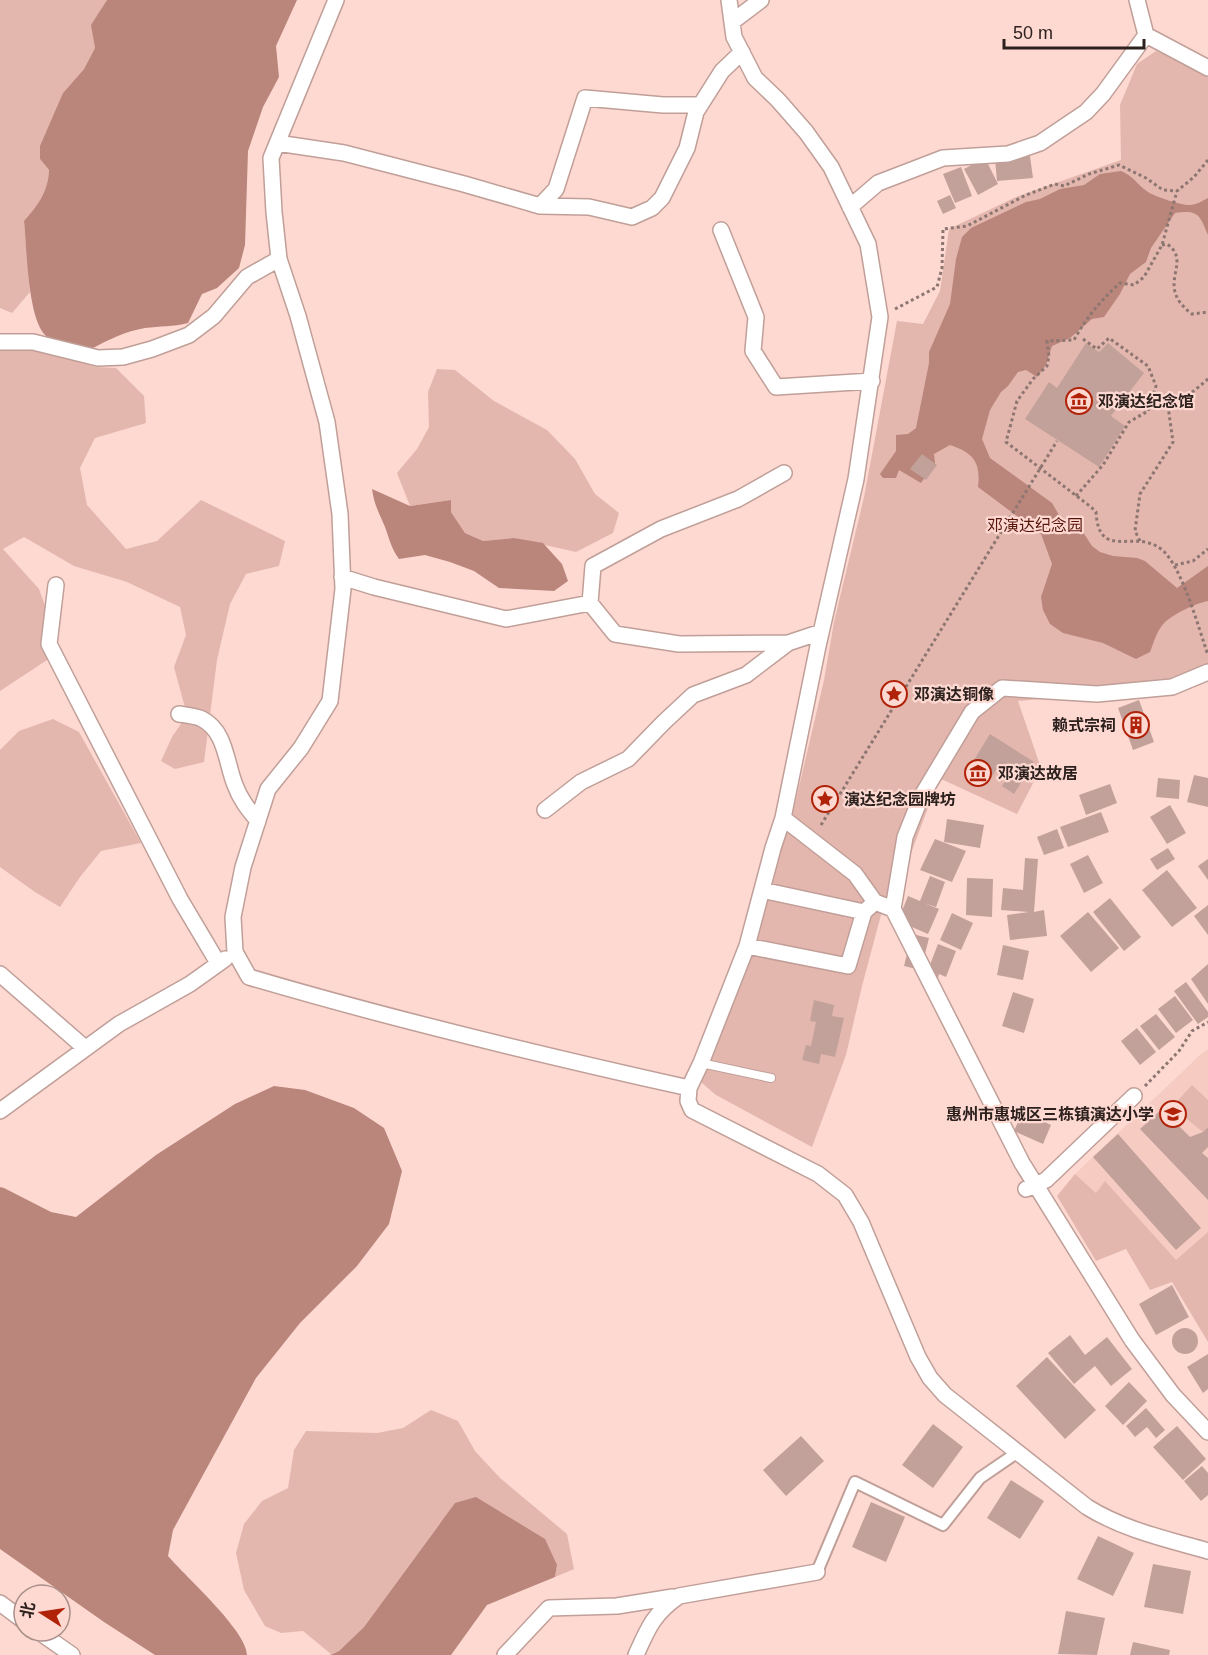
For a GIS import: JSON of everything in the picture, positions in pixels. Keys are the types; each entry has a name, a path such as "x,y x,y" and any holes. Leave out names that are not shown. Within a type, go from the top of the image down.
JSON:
{"street":[{"path":"336,0 271,158 279,259 298,316 327,422 340,514 343,589 330,700 301,748 268,789 243,867 232,917 235,951 249,977 337,1003 519,1050 689,1088"},
{"path":"729,0 734,37 755,78 806,132 831,167 868,244 880,316 872,381 848,519 821,632 783,819 776,835 747,946 689,1088 688,1101 692,1110 818,1174 845,1195 861,1222 918,1358 930,1378 945,1395 1087,1507 1102,1516 1137,1531 1208,1551"},
{"path":"732,22 761,0"},
{"path":"1137,0 1146,35 1208,68"},
{"path":"850,207 879,183 943,158 1008,154 1040,143 1086,112 1104,94 1146,35"},
{"path":"277,143 344,153 540,206 589,207 632,217 652,208 662,198 687,148 696,112 722,72 742,52"},
{"path":"540,206 556,189 585,98 663,105 700,105"},
{"path":"721,230 756,317 753,351 776,387 872,381"},
{"path":"0,342 33,342 98,358 123,357 152,349 189,335 214,316 247,277 279,259"},
{"path":"784,473 738,499 661,529 593,566 590,603 615,634 679,644 788,643 821,632"},
{"path":"342,577 506,619 590,603"},
{"path":"56,585 49,644 180,899 219,963"},
{"path":"545,810 581,782 628,759 693,695 746,675 788,643"},
{"path":"1208,672 1172,687 1097,694 1002,688 972,712 921,797 905,837 893,909 1022,1163 1132,1340 1173,1395 1208,1432"},
{"path":"179,714 202,719 216,730 221,738 234,784 243,803 258,820"},
{"path":"747,946 848,966 870,907 855,874 783,819"},
{"path":"762,890 893,909"},
{"path":"0,1111 120,1023 190,984 235,951"},
{"path":"0,975 86,1048"},
{"path":"1026,1189 1046,1180 1134,1096"},
{"path":"505,1655 549,1608 617,1606 818,1572 855,1482 943,1525 980,1478 1018,1452"},
{"path":"636,1655 649,1627 663,1607 679,1596"},
{"path":"55,1643 72,1655"}],"lane":[{"path":"701,1063 771,1078"}],"path":[{"path":"1208,160 1194,177 1177,191 1162,245 1144,277 1134,285 1120,283 1103,298 1086,319 1074,340 1047,340 1049,356 1047,366 1024,390 1017,401 1006,442 1095,512 1097,528 1106,540 1140,541 1161,549 1174,565 1194,609 1208,655"},
{"path":"880,316 937,287 942,268 944,229 968,226 1026,195 1055,184 1064,186 1089,174 1119,165 1146,178 1163,190 1177,191"},
{"path":"1162,245 1167,244 1174,249 1178,259 1174,281 1174,294 1177,300 1192,314 1208,312"},
{"path":"1083,339 1097,349 1109,338 1148,366 1156,386 1148,411"},
{"path":"1076,496 1103,465 1129,422 1148,411 1155,395 1175,400 1186,396 1208,379"},
{"path":"1140,541 1135,531 1140,494 1173,441 1167,399"},
{"path":"812,840 1058,441"},
{"path":"1174,565 1194,561 1208,549"},
{"path":"1134,1096 1179,1051 1192,1030 1208,1022"}],"shaded area":[{"path":"107,0 297,0 276,46 279,77 263,107 248,151 245,245 239,268 217,288 202,294 188,323 138,329 91,349 49,338 40,327 31,299 24,221 34,209 47,185 49,170 40,159 40,146 63,93 84,69 95,48 91,25"},
{"path":"1121,171 1148,192 1180,204 1197,204 1208,198 1208,235 1198,215 1189,212 1175,213 1151,248 1146,262 1130,274 1104,317 1092,319 1070,338 1052,346 1046,365 1037,377 1026,370 1018,372 1001,392 990,410 982,439 990,458 1052,503 1059,515 1069,523 1079,526 1092,546 1100,552 1145,561 1177,588 1208,566 1208,601 1185,609 1165,622 1150,652 1136,659 1103,643 1063,633 1050,624 1043,610 1041,597 1052,564 1041,534 978,487 977,465 970,455 950,445 934,454 935,463 921,483 899,470 896,478 883,478 880,474 896,451 896,435 908,434 916,428 929,363 929,352 950,304 956,259 962,237 971,228 1026,202 1040,199 1060,189 1084,185 1100,174"},
{"path":"372,489 410,506 451,500 451,512 465,533 483,541 514,538 543,543 562,564 568,581 554,591 499,588 474,571 450,562 425,555 399,559 392,547"},
{"name":"惠州市惠城区三栋镇演达小学","path":"1208,1049 1208,1232 1176,1261 1105,1182 1096,1193 1075,1174"},
{"path":"274,1086 305,1090 354,1108 384,1128 402,1171 389,1224 357,1266 300,1323 256,1378 173,1530 168,1556 227,1619 237,1632 247,1655 155,1655 72,1600 72,1583 48,1583 0,1549 0,1187 51,1212 76,1217 156,1155 235,1104"},
{"path":"476,1497 545,1539 557,1565 555,1577 487,1605 451,1655 330,1655 339,1651 364,1627 455,1503"}],"green space":[{"path":"0,0 107,0 92,25 95,48 84,69 63,93 40,159 49,170 47,185 38,204 24,221 30,292 12,313 0,308"},
{"name":"邓演达纪念园","path":"1156,51 1189,63 1208,76 1208,672 1172,687 1018,701 1041,768 1017,814 939,778 900,883 881,915 846,1055 812,1147 716,1095 695,1077 794,808 824,680 834,622 864,497 897,321 923,324 940,291 949,229 1016,197 1121,160 1120,105 1137,64"},
{"path":"0,346 42,349 95,367 116,368 144,396 146,423 95,438 80,468 87,505 126,549 157,541 201,500 285,541 279,566 246,574 230,604 217,660 204,762 175,769 161,761 172,737 187,715 174,667 186,635 180,607 127,582 74,566 24,537 3,549 39,589 57,639 47,660 0,691"},
{"path":"437,369 455,370 494,401 547,430 575,459 595,494 619,513 613,533 576,552 514,538 483,541 465,533 451,512 451,500 410,506 397,473 417,449 429,427 428,392"},
{"path":"53,719 79,732 141,843 101,851 60,907 0,867 0,750 19,731"},
{"path":"1192,1085 1208,1100 1208,1127 1203,1132 1172,1107"},
{"path":"1075,1174 1096,1193 1105,1181 1176,1260 1208,1232 1208,1342 1172,1282 1150,1290 1126,1249 1096,1261 1057,1196"},
{"path":"431,1410 458,1421 475,1451 500,1478 567,1534 574,1569 555,1577 557,1565 440,1523 364,1627 339,1651 331,1654 303,1631 281,1633 265,1626 244,1590 236,1553 244,1524 262,1501 288,1488 294,1450 306,1431 377,1433 403,1428"}],"building":[{"path":"1030,156 1033,178 997,181 995,159"},
{"path":"985,158 998,184 978,195 964,169"},
{"path":"961,167 972,196 955,203 943,174"},
{"path":"950,195 956,208 943,214 937,201"},
{"name":"邓演达纪念馆","path":"1086,343 1099,352 1108,343 1144,373 1111,416 1125,426 1099,467 1025,419 1049,382 1057,388"},
{"path":"922,454 937,465 926,480 910,469"},
{"name":"赖式宗祠","path":"1139,700 1154,742 1133,750 1118,708"},
{"path":"990,734 1034,762 1014,794 1002,786 1010,774 998,767 989,781 969,768"},
{"path":"1194,775 1208,778 1208,807 1187,802"},
{"path":"1158,778 1180,780 1179,799 1156,797"},
{"path":"1110,784 1117,803 1086,815 1079,795"},
{"path":"1170,805 1186,833 1167,844 1150,817"},
{"path":"1101,812 1109,832 1068,847 1060,827"},
{"path":"947,819 984,825 980,848 944,842"},
{"path":"1057,829 1064,848 1044,855 1037,837"},
{"path":"935,839 966,851 952,882 920,870"},
{"path":"1168,848 1175,859 1157,870 1150,859"},
{"path":"1088,855 1103,883 1084,893 1070,864"},
{"path":"1025,858 1038,859 1034,912 1044,910 1047,936 1010,940 1007,915 1029,912 1001,910 1003,888 1023,890"},
{"path":"1208,859 1208,880 1198,866"},
{"path":"1167,870 1197,908 1172,927 1142,890"},
{"path":"930,876 945,882 936,907 924,903 939,909 928,934 898,921 908,896 920,901"},
{"path":"967,878 993,879 992,917 966,915"},
{"path":"1110,898 1141,937 1124,951 1093,912"},
{"path":"1208,905 1208,935 1194,916"},
{"path":"1088,912 1119,948 1091,972 1060,936"},
{"path":"952,913 973,923 961,950 940,940"},
{"path":"912,934 929,938 921,970 904,966"},
{"path":"938,944 956,951 946,977 939,974 937,983 918,978 921,970 937,974 928,970"},
{"path":"1003,945 1029,951 1023,980 997,975"},
{"path":"1208,964 1208,1004 1191,979"},
{"path":"1186,982 1208,1012 1208,1017 1198,1024 1174,991"},
{"path":"1013,992 1034,999 1024,1033 1002,1026"},
{"path":"1175,996 1193,1020 1176,1033 1158,1009"},
{"path":"814,1000 834,1005 832,1016 844,1018 835,1057 821,1054 819,1064 802,1060 806,1045 811,1046 816,1022 810,1021"},
{"path":"1156,1014 1175,1037 1159,1050 1140,1026"},
{"path":"1137,1028 1156,1052 1140,1065 1121,1041"},
{"path":"1162,1109 1190,1137 1203,1132 1208,1127 1208,1147 1202,1153 1208,1158 1208,1200 1140,1129"},
{"path":"1023,1111 1051,1125 1043,1144 1014,1131"},
{"path":"1118,1134 1201,1228 1176,1250 1093,1157"},
{"path":"1172,1285 1189,1317 1156,1335 1139,1304"},
{"path":"1185,1328 1194,1332 1198,1341 1194,1350 1185,1354 1176,1350 1172,1341 1176,1332"},
{"path":"1070,1335 1085,1355 1107,1337 1132,1369 1111,1386 1095,1366 1074,1384 1048,1353"},
{"path":"1208,1354 1208,1389 1203,1393 1187,1367"},
{"path":"1047,1357 1096,1410 1065,1439 1016,1386"},
{"path":"1129,1382 1147,1401 1123,1425 1105,1406"},
{"path":"1146,1408 1165,1430 1156,1438 1147,1427 1135,1437 1126,1426"},
{"path":"933,1424 963,1447 933,1488 902,1465"},
{"path":"1177,1426 1206,1459 1183,1480 1153,1447"},
{"path":"801,1436 824,1461 786,1496 763,1470"},
{"path":"1202,1466 1208,1473 1208,1495 1201,1501 1184,1481"},
{"path":"1011,1480 1044,1501 1020,1539 987,1518"},
{"path":"871,1502 905,1517 886,1562 852,1547"},
{"path":"1098,1536 1134,1553 1113,1596 1077,1579"},
{"path":"1153,1564 1191,1571 1183,1614 1144,1607"},
{"path":"1066,1611 1105,1618 1097,1655 1058,1654"},
{"path":"1133,1642 1170,1650 1169,1655 1130,1655"}],"place":[{"name":"邓演达纪念馆","path":"1079,401"},
{"name":"邓演达铜像","path":"894,694"},
{"name":"赖式宗祠","path":"1136,725"},
{"name":"邓演达故居","path":"978,773"},
{"name":"演达纪念园牌坊","path":"825,799"},
{"name":"惠州市惠城区三栋镇演达小学","path":"1173,1114"}]}
